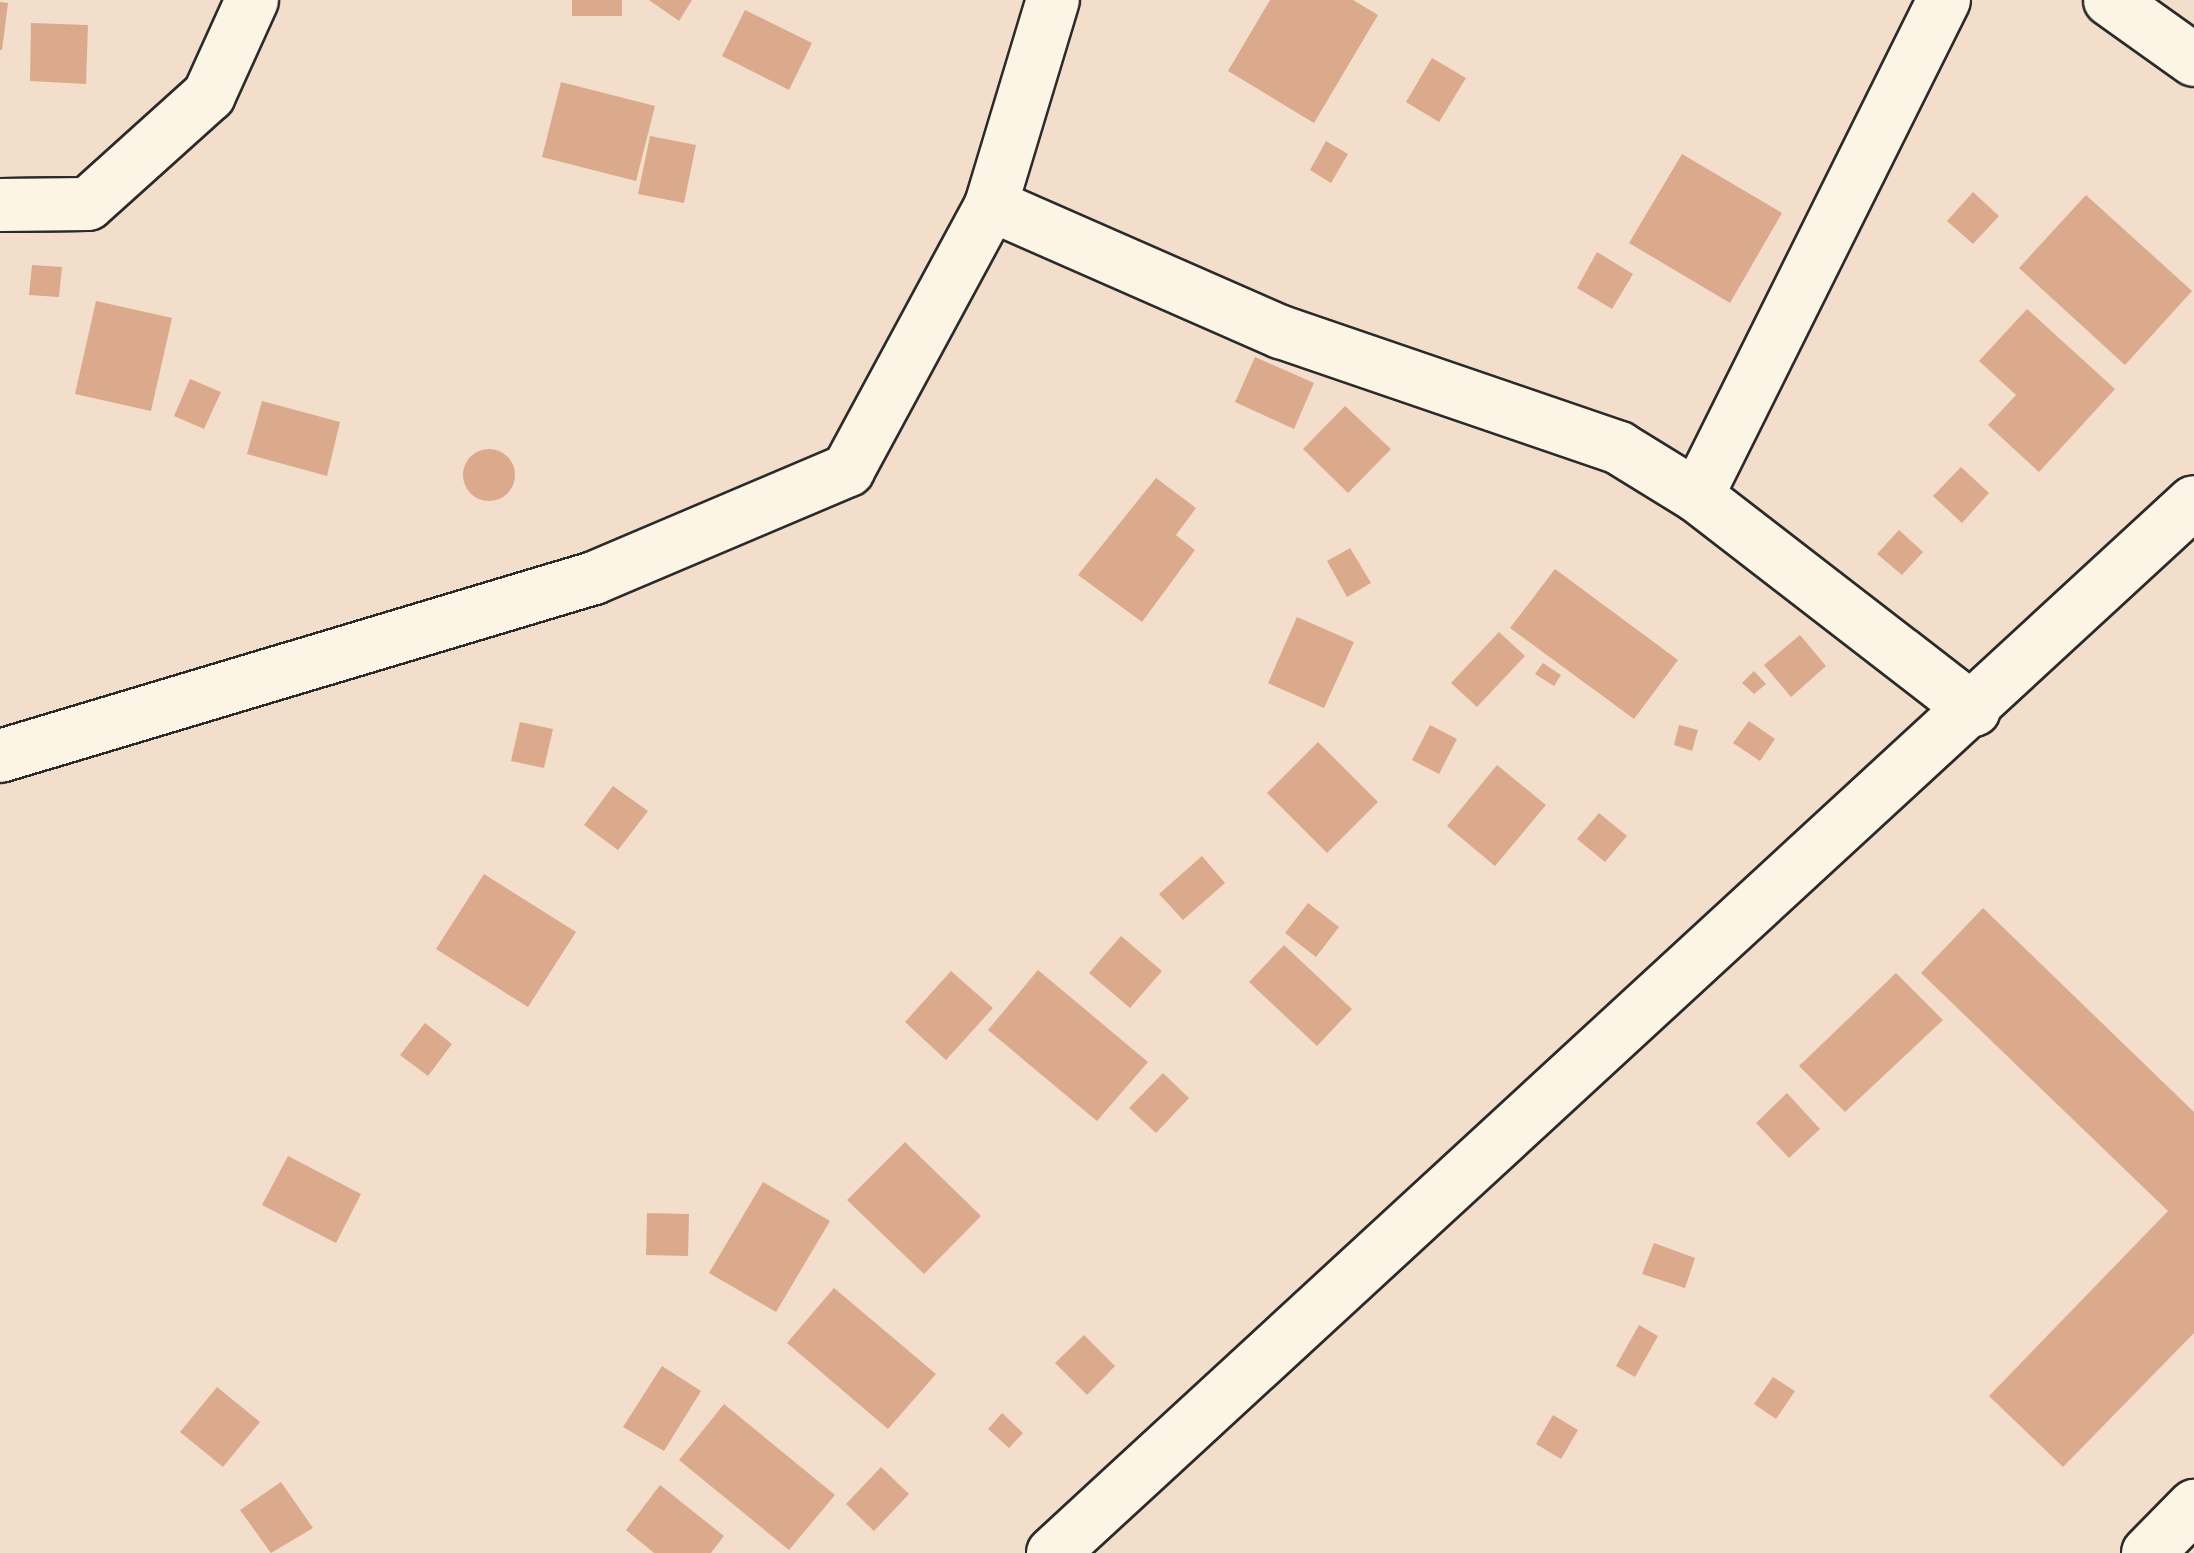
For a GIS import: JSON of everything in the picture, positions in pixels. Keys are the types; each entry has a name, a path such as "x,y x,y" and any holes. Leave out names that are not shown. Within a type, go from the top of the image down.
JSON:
{"street":[{"path":"0,205 88,204 209,95 252,0"},
{"path":"0,756 594,578 848,470 991,205 1053,0"},
{"path":"1698,496 1944,0"},
{"path":"2110,0 2194,60"},
{"path":"991,205 1281,332 1620,448 1698,496 1974,710"},
{"path":"1053,1553 1974,710 2194,502"},
{"path":"2148,1553 2194,1506"}],"building":[{"path":"572,0 622,0 622,16 572,16"},
{"path":"649,0 692,0 679,21"},
{"path":"1270,0 1353,0 1378,15 1314,123 1228,71"},
{"path":"0,2 8,3 2,50 0,50"},
{"path":"745,10 812,43 789,90 722,56"},
{"path":"31,23 88,25 86,84 30,81"},
{"path":"1432,58 1466,78 1439,122 1406,102"},
{"path":"561,82 655,106 636,181 542,157"},
{"path":"650,136 696,145 684,203 638,194"},
{"path":"1326,141 1348,154 1331,183 1310,170"},
{"path":"1682,154 1782,213 1730,303 1629,243"},
{"path":"1973,192 1999,216 1973,244 1947,221"},
{"path":"2086,195 2192,291 2125,365 2019,268"},
{"path":"1597,252 1633,274 1612,309 1577,288"},
{"path":"32,265 62,267 59,297 29,295"},
{"path":"96,301 172,318 151,411 75,394"},
{"path":"2027,309 2115,389 2039,472 1988,425 2016,395 1979,361"},
{"path":"1255,357 1314,383 1294,429 1235,402"},
{"path":"190,379 221,392 204,429 174,416"},
{"path":"262,401 340,422 327,476 247,454"},
{"path":"1345,406 1391,449 1348,493 1303,449"},
{"path":"489,449 507,457 515,475 507,493 489,501 471,493 463,475 471,457"},
{"path":"1961,467 1989,493 1962,523 1933,496"},
{"path":"1156,478 1196,508 1176,535 1195,550 1142,622 1078,575"},
{"path":"1899,530 1923,552 1902,575 1877,554"},
{"path":"1350,548 1371,583 1347,597 1327,561"},
{"path":"1555,569 1678,660 1634,719 1510,628"},
{"path":"1297,617 1354,642 1324,708 1268,683"},
{"path":"1499,632 1525,656 1477,707 1451,683"},
{"path":"1800,635 1826,666 1791,697 1764,665"},
{"path":"1543,663 1561,675 1554,686 1535,674"},
{"path":"1754,671 1766,684 1754,694 1742,683"},
{"path":"1749,721 1775,739 1760,761 1733,743"},
{"path":"520,722 553,729 544,768 511,761"},
{"path":"1430,725 1457,739 1439,774 1412,760"},
{"path":"1679,725 1698,730 1692,751 1674,745"},
{"path":"1318,742 1378,802 1327,853 1267,793"},
{"path":"1497,765 1546,805 1495,866 1447,826"},
{"path":"613,786 648,811 618,850 584,825"},
{"path":"1599,813 1627,836 1605,862 1577,839"},
{"path":"1202,856 1225,883 1183,920 1159,894"},
{"path":"484,874 576,932 528,1007 436,949"},
{"path":"1308,903 1339,927 1316,957 1285,933"},
{"path":"1983,908 2194,1112 2194,1333 2063,1467 1989,1396 2168,1211 1921,973"},
{"path":"1121,936 1162,971 1130,1008 1089,973"},
{"path":"1284,945 1352,1009 1317,1046 1249,982"},
{"path":"1038,970 1148,1062 1097,1121 988,1030"},
{"path":"951,971 993,1008 946,1060 905,1022"},
{"path":"1896,973 1943,1020 1845,1112 1799,1066"},
{"path":"425,1023 452,1044 428,1076 400,1055"},
{"path":"1163,1073 1189,1098 1156,1133 1129,1108"},
{"path":"1787,1093 1820,1129 1789,1158 1756,1123"},
{"path":"905,1142 981,1216 924,1274 847,1200"},
{"path":"288,1156 361,1194 336,1243 262,1205"},
{"path":"763,1182 830,1221 776,1312 709,1273"},
{"path":"647,1213 689,1214 688,1256 646,1255"},
{"path":"1654,1243 1695,1258 1685,1288 1642,1274"},
{"path":"834,1288 936,1374 888,1429 787,1343"},
{"path":"1639,1325 1658,1336 1635,1377 1616,1366"},
{"path":"1084,1335 1115,1366 1087,1395 1055,1363"},
{"path":"662,1366 701,1391 664,1451 623,1427"},
{"path":"1773,1377 1795,1391 1776,1419 1754,1404"},
{"path":"217,1387 260,1422 223,1467 180,1432"},
{"path":"724,1404 835,1495 789,1550 679,1460"},
{"path":"1002,1413 1023,1433 1009,1448 988,1429"},
{"path":"1553,1415 1578,1430 1561,1459 1536,1444"},
{"path":"881,1467 909,1494 874,1531 846,1504"},
{"path":"281,1482 313,1528 271,1553 240,1510"},
{"path":"660,1485 724,1536 711,1553 654,1553 626,1530"}]}
